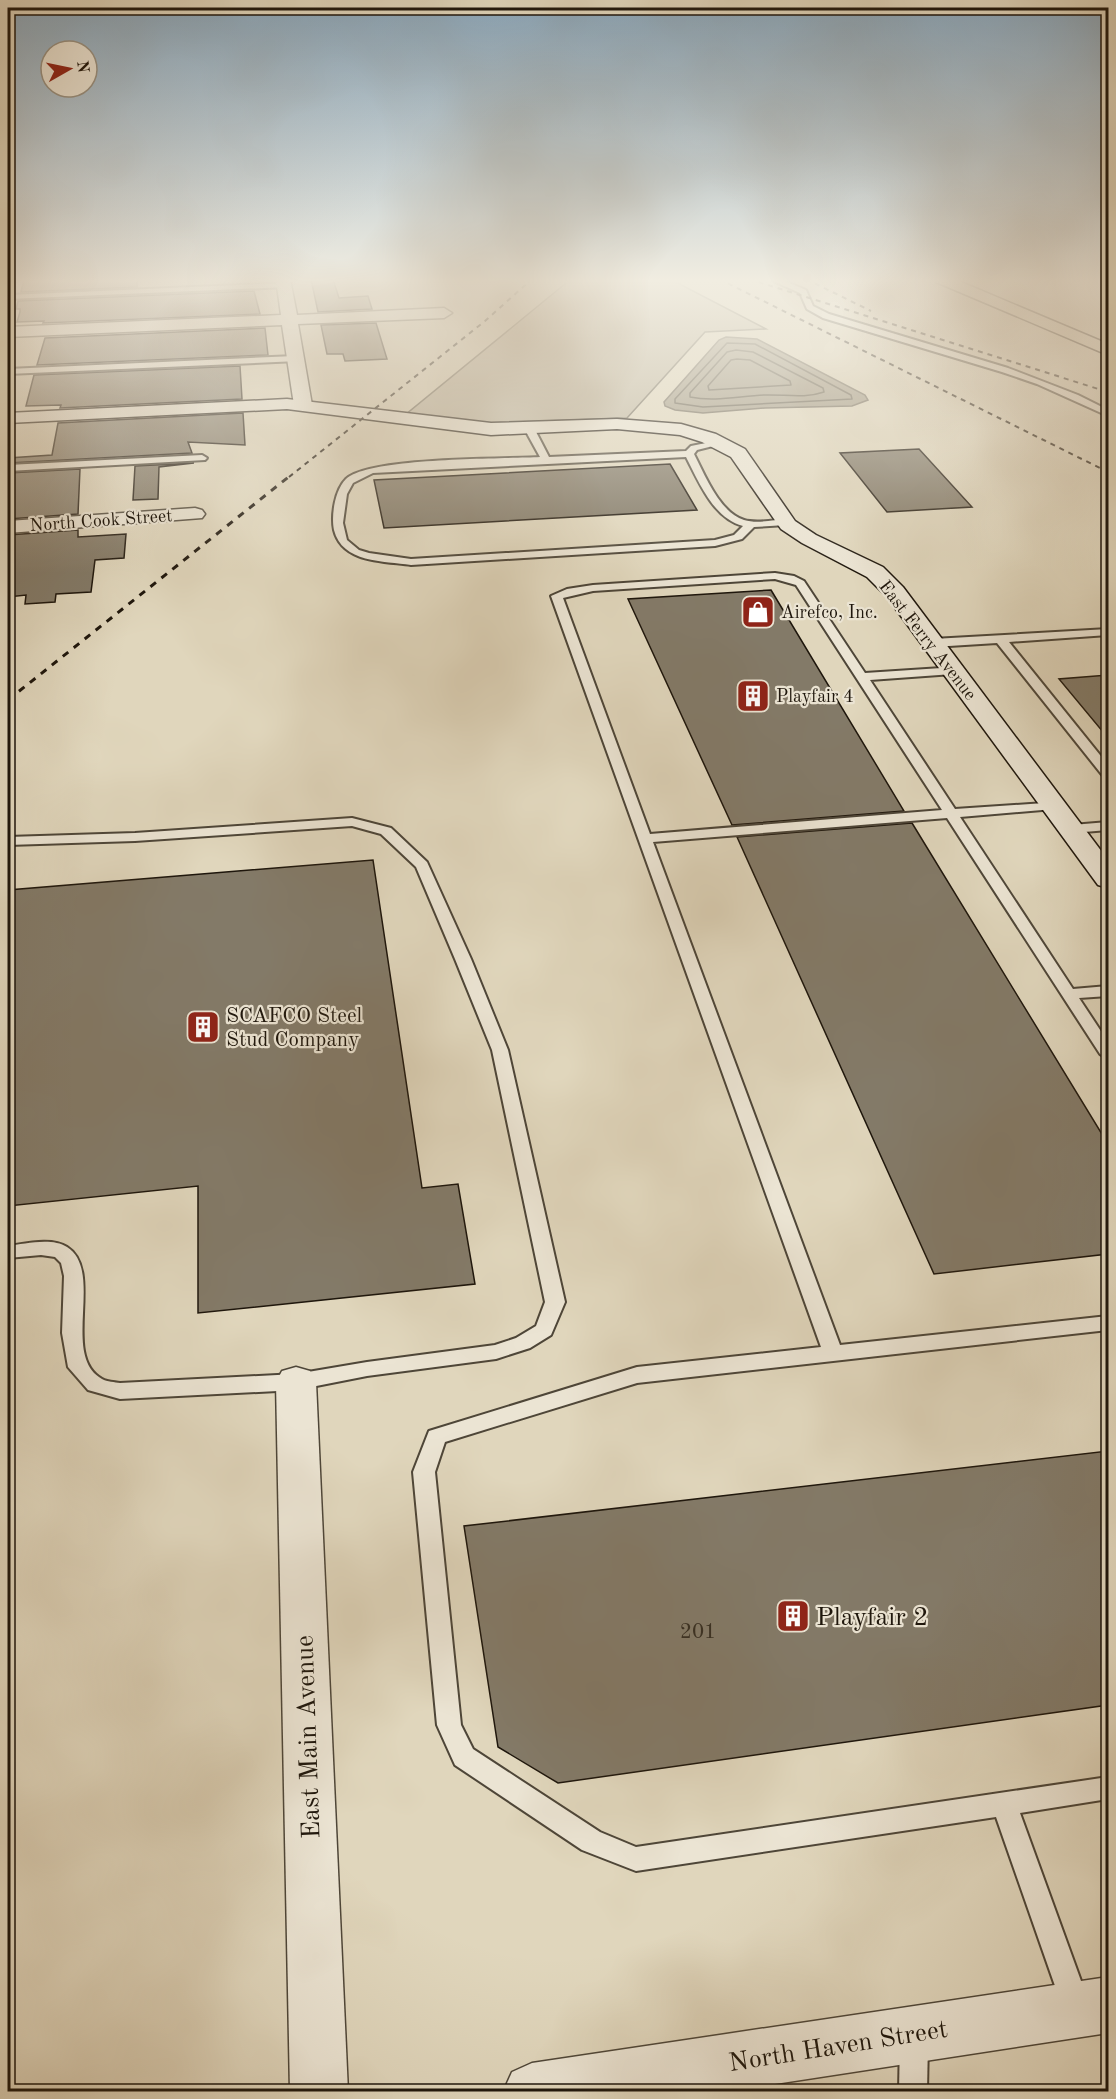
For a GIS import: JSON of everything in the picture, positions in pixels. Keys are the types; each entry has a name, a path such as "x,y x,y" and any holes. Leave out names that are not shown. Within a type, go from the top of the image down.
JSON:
{"street":[{"path":"298,377 303,405"},
{"name":"East Ferry Avenue","path":"8,418 303,405 478,428 617,424 681,430 718,442 742,458 786,522 809,539 875,572 895,592 1108,879"},
{"name":"North Cook Street","path":"8,526 195,514"},
{"name":"East Main Avenue","path":"296,1382 319,2091"},
{"name":"North Haven Street","path":"553,2090 1093,2007"}],"lane":[{"path":"1028,377 1083,399 1108,413"},
{"path":"529,428 546,460"},
{"path":"718,442 694,448 689,454 372,470 349,481 342,494 338,523 342,541 355,552 367,556 411,562 715,543 738,537 751,524"},
{"path":"689,454 726,515 741,523 786,522"},
{"path":"8,468 202,458"},
{"path":"833,1354 557,596 571,591 594,588 775,576 790,578 805,588 1108,1053"},
{"path":"933,643 1108,632"},
{"path":"1000,639 1108,773"},
{"path":"862,677 953,670"},
{"path":"647,838 1054,805"},
{"path":"8,841 135,837 352,822 386,831 422,865 500,1050 555,1302 544,1330 523,1343 496,1352 368,1369 296,1382 120,1391 95,1385 78,1367 72,1333 74,1276 70,1261 60,1251 41,1249 8,1252"},
{"path":"1072,829 1108,826"},
{"path":"1070,994 1108,991"},
{"path":"1108,1323 637,1375 436,1437 424,1472 449,1725 464,1757 591,1841 636,1859 1108,1788"},
{"path":"1004,1804 1093,2007"},
{"path":"913,2091 915,2033"}],"shaded area":[{"path":"451,377 664,377 627,418 491,423 405,415"}],"water":[{"path":"686,377 830,377 865,395 868,400 852,406 765,408 703,413 675,410 665,406 664,402"}],"building":[{"path":"33,377 241,377 242,399 60,408 61,405 26,406"},
{"path":"243,413 245,445 188,442 192,453 8,463 8,458 52,455 58,423"},
{"path":"919,449 972,507 887,512 840,453"},
{"path":"194,463 159,467 158,499 133,500 135,466"},
{"path":"670,464 697,510 384,528 374,480"},
{"path":"80,469 78,514 8,519 8,473"},
{"path":"78,530 78,537 126,534 124,558 95,560 91,592 56,594 55,602 25,604 26,595 8,597 8,535"},
{"name":"Playfair 4","path":"771,590 904,811 732,825 628,599"},
{"path":"1108,675 1108,738 1059,679"},
{"path":"912,823 1108,1144 1108,1254 934,1274 737,837"},
{"name":"SCAFCO Steel Stud Company","path":"373,860 422,1188 458,1184 475,1284 198,1313 198,1186 8,1206 8,890"},
{"name":"Playfair 2","path":"1108,1451 1108,1705 558,1783 498,1747 464,1526"}],"railway":[{"path":"289,477 415,377"},
{"path":"916,377 1108,472"},
{"path":"1060,377 1108,392"},
{"path":"8,700 291,475"}],"place":[{"name":"Airefco, Inc.","path":"758,612"},
{"name":"Playfair 4","path":"753,696"},
{"name":"SCAFCO Steel Stud Company","path":"203,1027"},
{"name":"Playfair 2","path":"793,1616"}]}
